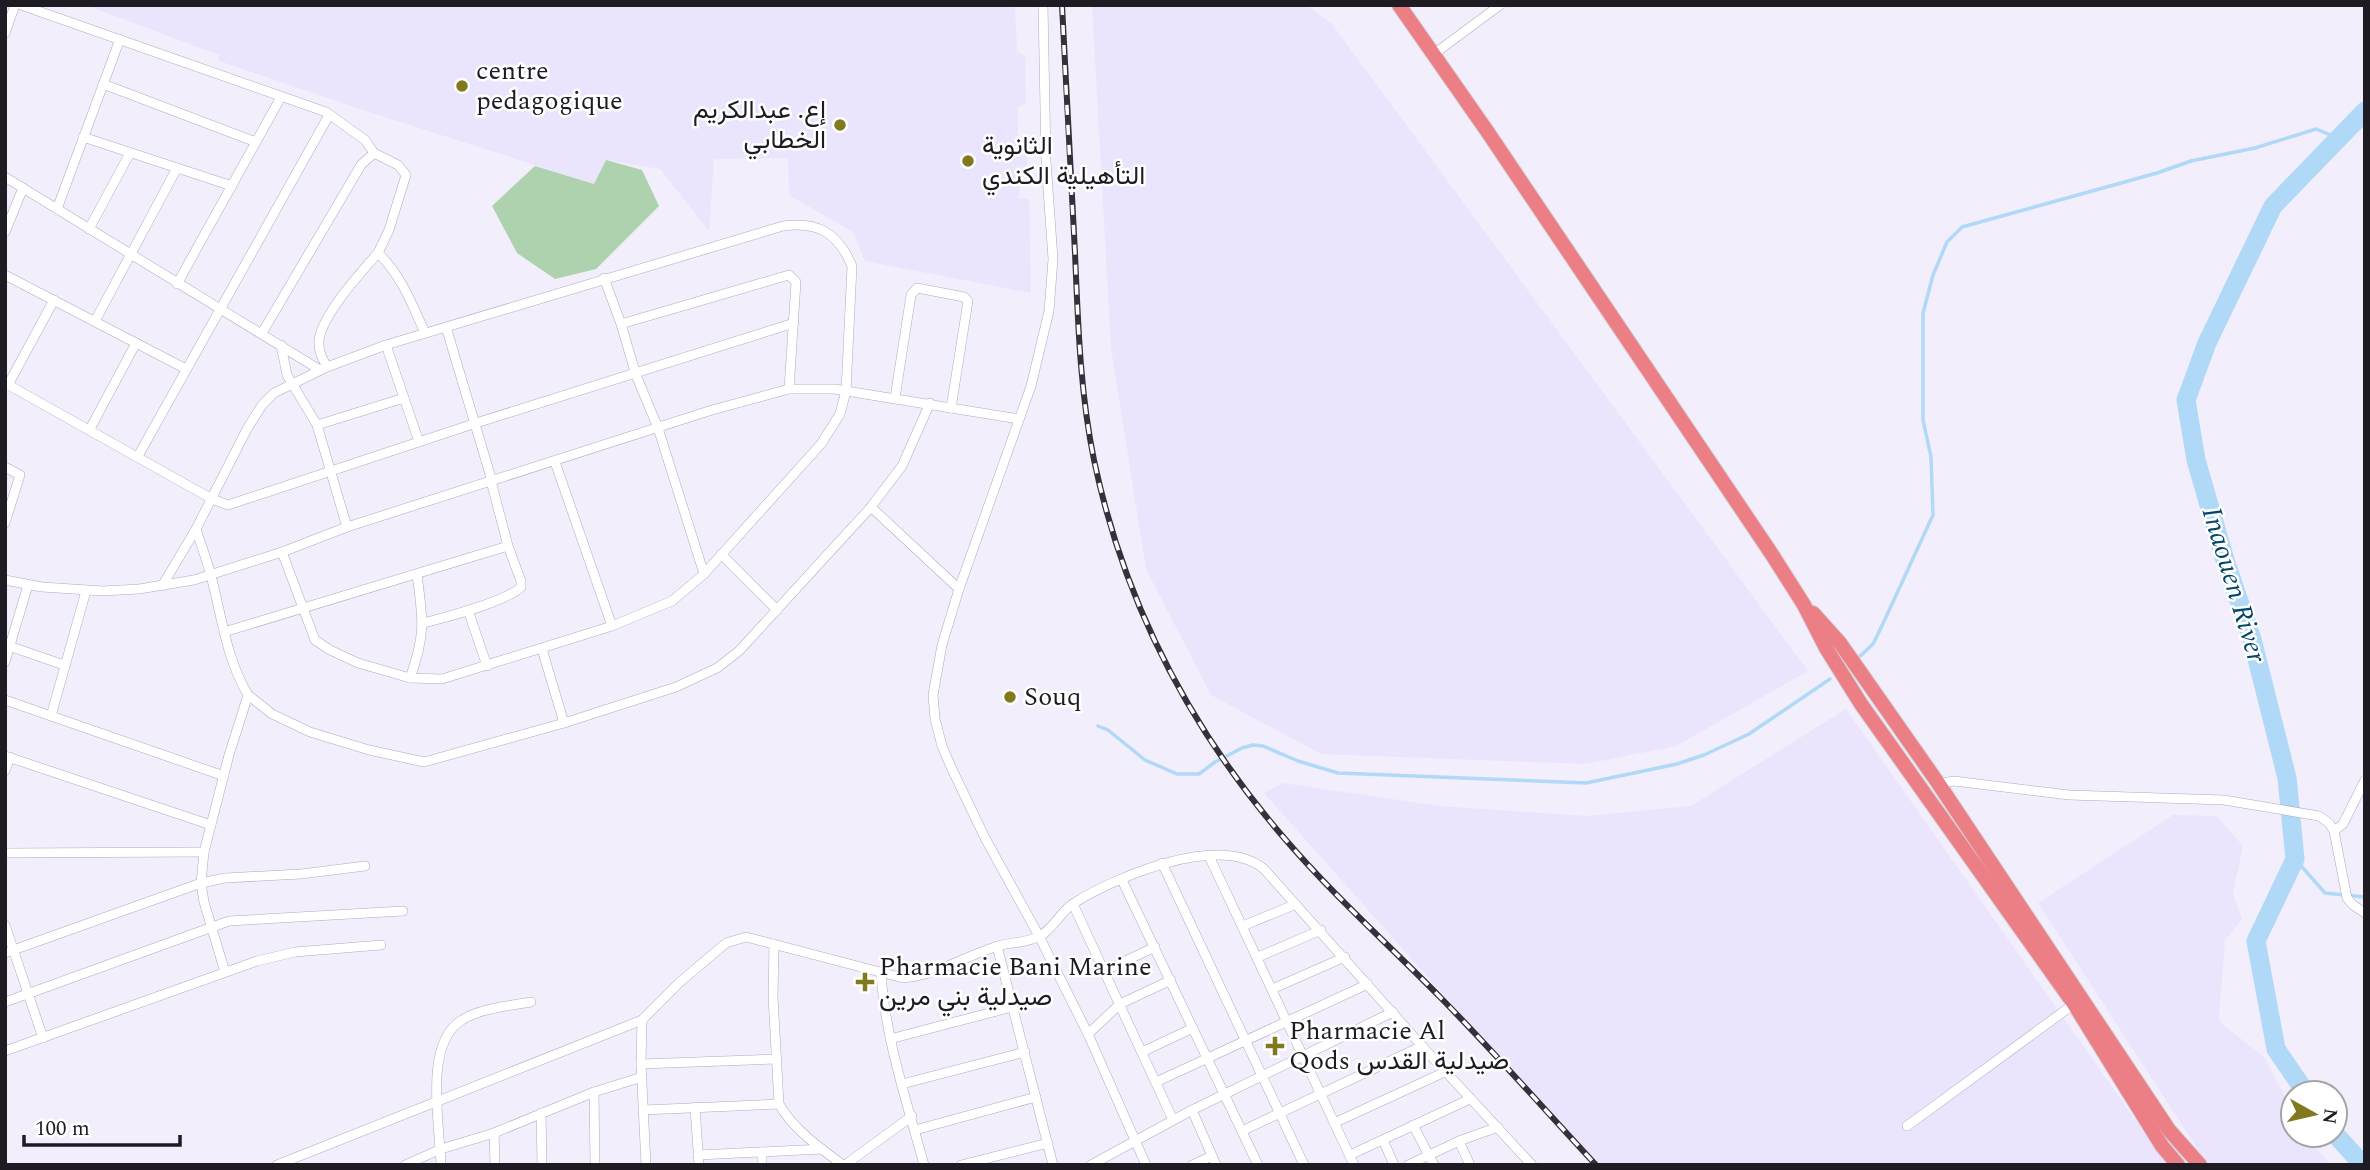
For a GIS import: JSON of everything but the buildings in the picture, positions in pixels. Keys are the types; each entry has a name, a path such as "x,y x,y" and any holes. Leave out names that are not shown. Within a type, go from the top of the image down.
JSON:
{"highway":[{"path":"1399,5 1804,605 1826,648 1861,704 1932,788 2169,1130 2200,1165"},
{"path":"2023,922 2162,1146 2178,1165"}],"street":[{"path":"5,33 15,5"},
{"path":"22,5 329,115 365,140 374,153 398,165 406,175 389,230 378,253 348,287 319,336 323,368"},
{"path":"1043,5 1046,161 1053,284 1044,337 1019,419 959,589 936,670 933,695 935,719 950,767 985,838 1040,936 1146,1165"},
{"path":"1434,54 1500,5"},
{"path":"57,209 120,39"},
{"path":"103,84 256,142"},
{"path":"177,284 281,97"},
{"path":"138,456 329,115"},
{"path":"83,138 232,186"},
{"path":"89,229 130,153"},
{"path":"262,333 361,165 374,153"},
{"path":"95,321 177,168"},
{"path":"5,177 221,311 323,368"},
{"path":"5,232 23,188"},
{"path":"162,586 197,529 247,429 262,405 274,393 323,368 386,345 783,226 800,223 825,231 845,250 852,266 846,391 837,420 821,444 704,574 672,601 612,626 442,680 410,678 358,663 315,640 282,552"},
{"path":"378,253 392,266 400,279 425,333"},
{"path":"5,275 186,369"},
{"path":"621,324 789,275 796,282 789,389"},
{"path":"604,278 636,375 658,428 704,574"},
{"path":"895,398 911,295 918,288 968,300 951,408"},
{"path":"54,300 7,384 224,505 231,505 473,424 636,375 794,323"},
{"path":"424,623 468,610 519,590 521,581 508,546 446,327"},
{"path":"90,429 136,343"},
{"path":"281,345 284,367 317,425 347,527"},
{"path":"386,345 419,442"},
{"path":"5,580 86,591 162,586 211,575 347,527 712,410 789,389 820,387 930,402 1019,419"},
{"path":"317,425 404,398"},
{"path":"197,529 235,670 248,695 272,714 310,732 369,750 424,762 564,723 676,687 717,668 739,651 871,507 902,466 930,402"},
{"path":"555,462 612,626"},
{"path":"5,467 20,475 5,523"},
{"path":"871,507 959,589"},
{"path":"224,632 508,546"},
{"path":"721,554 777,610"},
{"path":"410,678 420,651 424,623 417,575"},
{"path":"5,662 28,585"},
{"path":"51,716 86,591"},
{"path":"468,610 487,666"},
{"path":"8,645 64,665"},
{"path":"542,649 564,723"},
{"path":"225,972 211,929 201,883 204,852 248,695"},
{"path":"5,700 224,776"},
{"path":"5,771 8,756 211,825"},
{"path":"2334,831 2343,824 2365,780"},
{"path":"1932,788 1954,781 2069,795 2224,800 2319,816 2329,823 2334,831 2346,894 2353,905 2365,913"},
{"path":"5,853 204,852"},
{"path":"1209,856 1354,1165"},
{"path":"277,1165 642,1020 680,982 726,943 746,937 881,973 903,978 919,977 943,970 997,946 1040,936 1073,904 1162,863 1209,856 1239,856 1254,860 1264,869 1532,1165"},
{"path":"1162,863 1304,1165"},
{"path":"10,951 201,883 225,878 301,874 365,866"},
{"path":"1122,880 1258,1165"},
{"path":"1073,904 1173,1120"},
{"path":"1243,926 1296,904"},
{"path":"5,1002 238,920 402,911"},
{"path":"5,925 10,951 43,1038"},
{"path":"1258,957 1321,930"},
{"path":"774,944 776,1059 779,1104 785,1115 821,1149 844,1165 912,1116"},
{"path":"5,1051 225,972 295,952 382,945"},
{"path":"997,946 1053,1165"},
{"path":"1104,971 1155,947"},
{"path":"1272,989 1345,957"},
{"path":"881,973 890,1039 924,1165"},
{"path":"1087,1034 1120,1004 1171,980"},
{"path":"1156,1082 1368,984"},
{"path":"441,1165 436,1101 441,1049 450,1029 463,1019 486,1010 531,1002"},
{"path":"1907,1126 2074,1004"},
{"path":"890,1039 1012,1007"},
{"path":"1091,1165 1192,1110 1393,1012"},
{"path":"642,1020 641,1064 646,1165"},
{"path":"1142,1052 1193,1028"},
{"path":"1242,1131 1422,1046"},
{"path":"902,1084 1025,1052"},
{"path":"641,1064 776,1059"},
{"path":"1334,1123 1447,1072"},
{"path":"405,1165 441,1149 494,1133 594,1092 642,1077"},
{"path":"594,1092 595,1165"},
{"path":"915,1130 1036,1097"},
{"path":"1350,1155 1470,1099"},
{"path":"643,1110 779,1104"},
{"path":"695,1107 699,1160 762,1152 821,1149"},
{"path":"1192,1110 1214,1160 1192,1165"},
{"path":"541,1113 541,1165"},
{"path":"1413,1125 1434,1165"},
{"path":"1408,1165 1497,1127"},
{"path":"494,1133 495,1165"},
{"path":"1383,1140 1394,1165"},
{"path":"1459,1141 1470,1165"},
{"path":"961,1165 1048,1143"},
{"path":"762,1152 762,1165"}],"shaded area":[{"path":"86,5 1015,5 1017,51 1025,57 1026,104 1018,107 1018,143 1027,149 1027,173 1021,177 1018,198 1029,199 1031,293 865,261 853,232 789,195 788,158 714,159 709,231 660,169 606,160 594,184 219,61 219,55"},
{"path":"1092,5 1306,5 1332,24 1808,671 1676,746 1585,764 1321,754 1211,695 1146,569 1111,348"},
{"path":"1846,709 2167,1165 1595,1165 1264,793 1283,783 1439,806 1587,816 1691,806"},
{"path":"2173,815 2217,816 2243,846 2233,893 2242,919 2225,940 2219,1017 2222,1024 2264,1057 2279,1085 2279,1149 2317,1149 2331,1165 2208,1165 2038,903"}],"green space":[{"path":"606,160 642,170 659,206 596,269 555,279 517,253 492,206 535,166 594,184"}],"waterway":[{"name":"Inaouen River","path":"2296,1079 2276,1049 2256,941 2295,859 2287,778 2252,639 2225,560 2196,460 2186,400 2207,343 2273,206 2365,111"},
{"path":"1856,660 1873,644 1933,515 1931,457 1923,420 1923,313 1933,275 1947,242 1962,227 2157,173 2191,161 2255,148 2316,129 2333,136 2343,134"},
{"path":"1098,726 1108,730 1145,760 1177,774 1199,774 1215,762 1253,745 1263,746 1298,761 1338,773 1586,783 1677,764 1704,755 1749,734 1830,679"},
{"path":"2295,859 2325,893 2365,897"},
{"name":"Inaouen River","path":"2349,1149 2363,1165"}],"railway":[{"path":"1062,5 1079,331 1086,409 1094,460 1107,513 1123,564 1165,662 1219,753 1285,839 1460,1018 1596,1165"}],"place":[{"name":"centre pedagogique","path":"462,86"},
{"name":"إع. عبدالكريم الخطابي","path":"840,125"},
{"name":"الثانوية التأهيلية الكندي","path":"968,161"},
{"name":"Souq","path":"1010,697"},
{"name":"Pharmacie Bani Marine صيدلية بني مرين","path":"865,982"},
{"name":"Pharmacie Al Qods صيدلية القدس","path":"1275,1046"}]}
